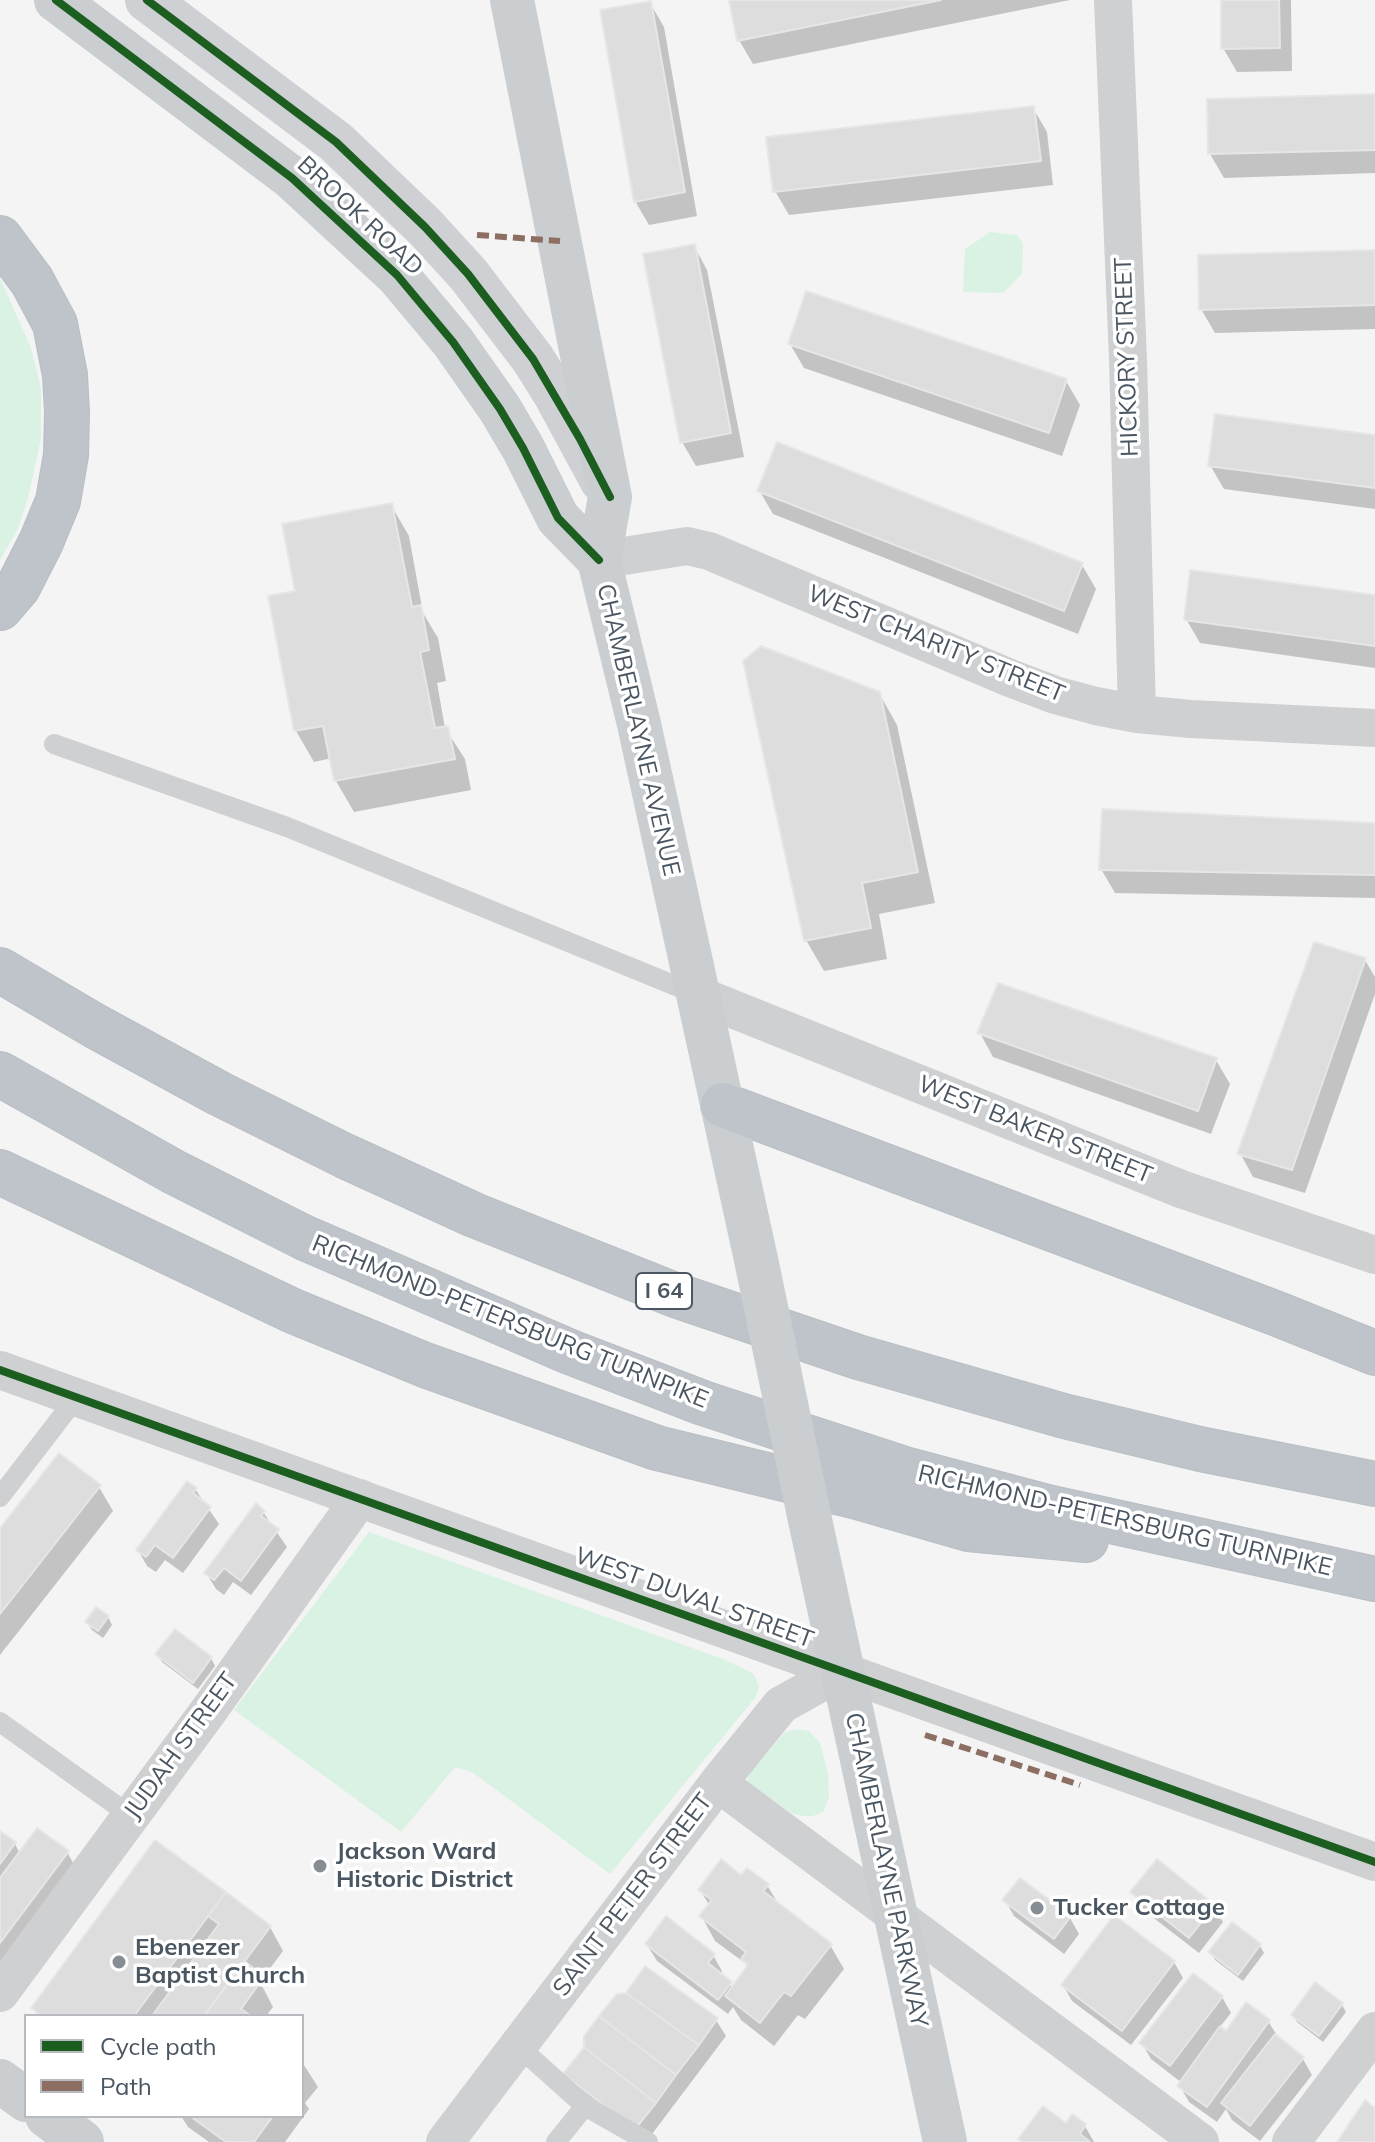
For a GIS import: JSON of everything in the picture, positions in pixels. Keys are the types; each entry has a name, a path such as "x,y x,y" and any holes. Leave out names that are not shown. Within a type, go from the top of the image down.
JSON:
{"highway":[{"path":"0,238 32,281 55,324 65,375 67,412 66,455 58,501 18,587 0,608"},
{"name":"I 64","path":"0,970 220,1094 345,1156 474,1215 675,1295 858,1357 1064,1416 1200,1449 1375,1484"},
{"name":"RICHMOND-PETERSBURG TURNPIKE","path":"0,1074 174,1172 305,1238 437,1296 718,1408 908,1470 1047,1507 1375,1579"},
{"path":"723,1105 1375,1353"},
{"path":"0,1172 293,1311 425,1365 657,1448 857,1497 968,1529 1260,1555"}],"main road":[{"name":"BROOK ROAD","path":"56,0 292,178 397,275 453,342 500,409 558,518 599,560"},
{"name":"BROOK ROAD","path":"147,0 336,142 425,227 468,274 533,359 610,497"},
{"name":"CHAMBERLAYNE AVENUE","path":"512,0 610,497 599,560 639,724 748,1222"},
{"name":"CHAMBERLAYNE PARKWAY","path":"748,1222 945,2142"},
{"path":"0,2081 24,2099"},
{"path":"50,2118 82,2142"}],"street":[{"name":"HICKORY STREET","path":"1113,0 1128,359 1137,714"},
{"name":"WEST CHARITY STREET","path":"599,560 687,546 709,551 1019,682 1069,699 1137,714 1375,728"},
{"name":"WEST BAKER STREET","path":"698,995 1181,1189 1375,1255"},
{"name":"WEST DUVAL STREET","path":"0,1370 1375,1862"},
{"name":"JUDAH STREET","path":"0,1993 360,1498"},
{"name":"SAINT PETER STREET","path":"445,2142 718,1783 781,1705 842,1671"},
{"path":"718,1783 1200,2142"},
{"path":"1291,2142 1375,2031"}],"lane":[{"path":"54,744 287,827 698,995"},
{"path":"0,1497 76,1398"},
{"path":"0,1722 131,1816"},
{"path":"518,2046 585,2106 648,2142"},
{"path":"556,2142 585,2106"}],"green space":[{"path":"990,232 1017,235 1023,244 1022,274 1003,293 963,292 965,249"},
{"path":"0,278 31,348 41,389 41,438 18,529 0,560"},
{"path":"369,1532 723,1659 754,1674 759,1687 755,1698 610,1874 472,1772 455,1767 401,1832 234,1710"},
{"path":"796,1729 809,1731 820,1743 828,1774 829,1797 824,1811 813,1816 791,1813 747,1781 749,1774 784,1733"}],"building":[{"path":"729,0 941,0 737,41"},
{"path":"1221,0 1279,0 1280,48 1221,49"},
{"path":"651,1 685,192 634,202 600,10"},
{"path":"1375,94 1375,150 1208,154 1207,99"},
{"path":"1034,106 1041,161 773,192 766,137"},
{"path":"695,244 731,433 680,443 643,254"},
{"path":"1375,250 1375,305 1199,310 1198,255"},
{"path":"806,291 1067,379 1049,433 788,344"},
{"path":"1215,414 1375,435 1375,488 1208,466"},
{"path":"777,442 1083,563 1064,611 757,491"},
{"path":"392,503 412,607 421,605 429,650 420,652 435,728 448,726 455,759 334,781 323,726 294,731 268,596 295,591 282,524"},
{"path":"1190,570 1375,595 1375,646 1184,620"},
{"path":"761,646 880,692 918,872 862,883 871,928 804,941 743,661"},
{"path":"1102,809 1375,823 1375,875 1099,870"},
{"path":"1314,942 1366,958 1292,1170 1237,1154"},
{"path":"998,983 1217,1058 1198,1111 977,1033"},
{"path":"59,1453 101,1485 0,1614 0,1528"},
{"path":"187,1481 197,1488 193,1493 211,1507 173,1558 155,1545 146,1557 136,1550"},
{"path":"256,1503 265,1511 261,1516 279,1529 241,1581 224,1568 214,1580 204,1573"},
{"path":"96,1607 109,1616 98,1631 85,1622"},
{"path":"175,1629 212,1657 193,1683 155,1654"},
{"path":"37,1828 69,1851 0,1943 0,1878"},
{"path":"0,1831 16,1842 0,1864"},
{"name":"Ebenezer Baptist Church","path":"155,1840 226,1892 135,2014 39,2014 31,2008"},
{"path":"721,1859 741,1875 747,1868 769,1884 763,1891 832,1944 791,1996 784,1992 760,2023 725,1996 748,1965 741,1959 746,1952 699,1916 712,1900 698,1890"},
{"path":"1157,1859 1215,1905 1189,1938 1130,1892"},
{"name":"Tucker Cottage","path":"1020,1878 1071,1916 1054,1939 1002,1900"},
{"path":"226,1892 271,1926 205,2014 153,2014 219,1924 208,1916"},
{"path":"1114,1915 1175,1961 1122,2031 1061,1985"},
{"path":"666,1916 715,1954 708,1963 732,1982 718,2000 645,1944"},
{"path":"1232,1922 1261,1944 1238,1975 1208,1952"},
{"path":"244,1961 256,1970 253,1975 261,1981 241,2009 248,2014 205,2014"},
{"path":"645,1966 718,2018 699,2045 626,1993"},
{"path":"1193,1973 1223,1996 1170,2066 1139,2043"},
{"path":"1315,1982 1343,2003 1319,2036 1291,2015"},
{"path":"626,1993 699,2045 676,2075 599,2016 617,1994"},
{"path":"1246,2002 1270,2020 1207,2107 1177,2086 1220,2026 1226,2031"},
{"path":"599,2016 676,2075 656,2103 584,2047 584,2036"},
{"path":"1275,2034 1304,2057 1250,2126 1221,2103"},
{"path":"584,2047 656,2103 635,2129 563,2074"},
{"path":"1365,2100 1375,2108 1375,2142 1337,2142"},
{"path":"1043,2106 1066,2123 1072,2114 1086,2124 1080,2134 1090,2142 1023,2142 1018,2139"},
{"path":"193,2118 272,2118 254,2142 226,2142"}],"marked path":[{"path":"477,235 560,241"},
{"path":"925,1735 1080,1785"}],"cycle path":[{"path":"56,0 292,178 397,275 453,342 500,409 558,518 599,560"},
{"path":"147,0 336,142 425,227 468,274 533,359 610,497"},
{"path":"0,1370 1375,1862"}],"place":[{"name":"Jackson Ward Historic District","path":"320,1866"},
{"name":"Tucker Cottage","path":"1037,1908"},
{"name":"Ebenezer Baptist Church","path":"119,1962"}]}
